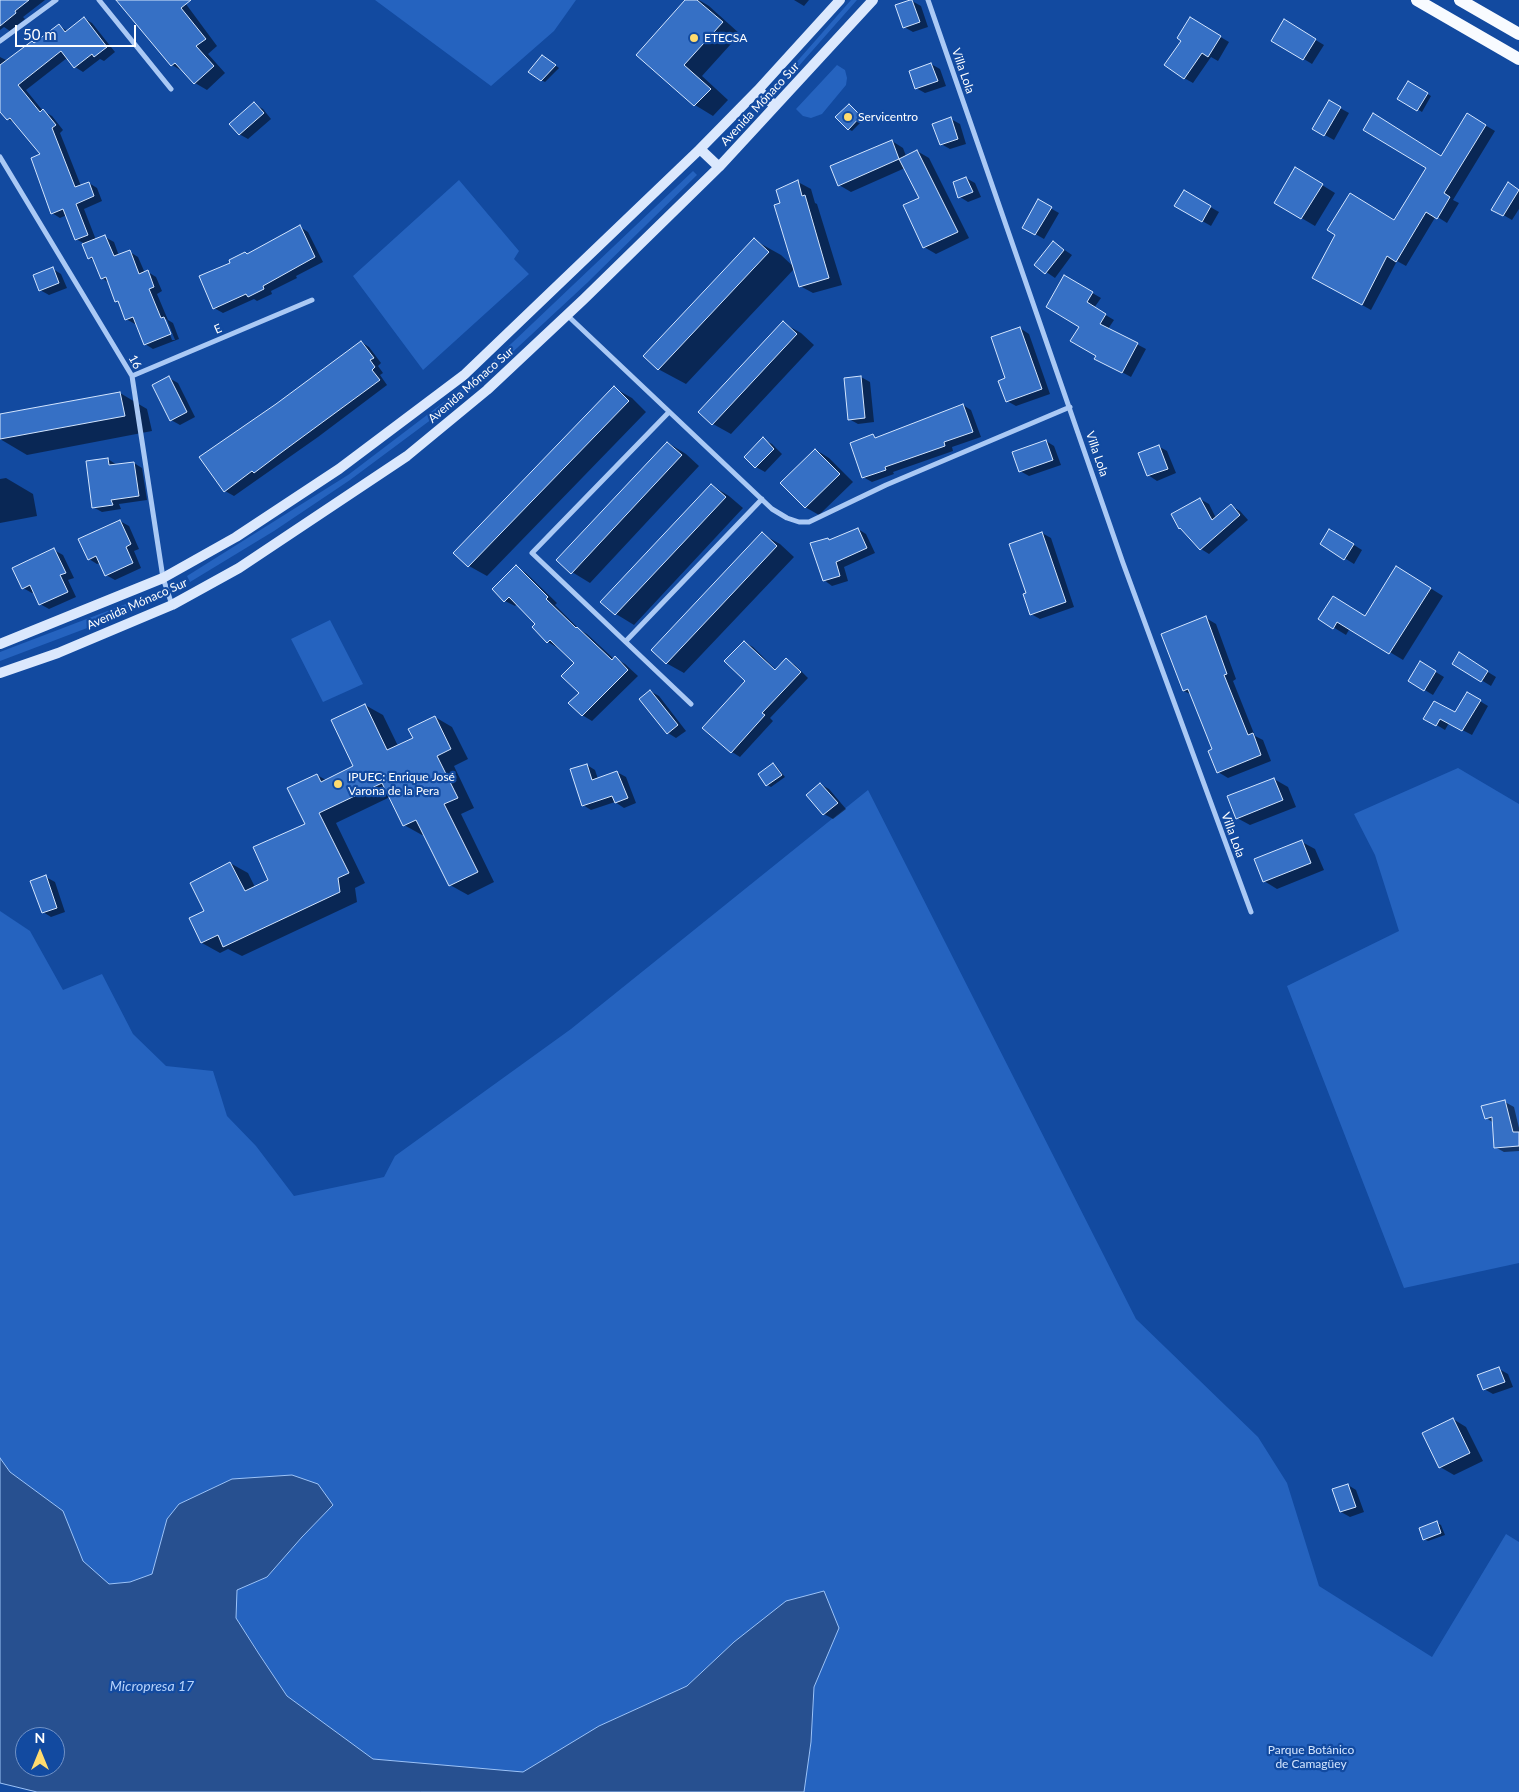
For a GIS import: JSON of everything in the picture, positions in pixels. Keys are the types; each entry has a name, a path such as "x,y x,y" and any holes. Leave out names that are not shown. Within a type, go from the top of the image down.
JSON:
{"main road":[{"name":"Avenida Mónaco Sur","path":"0,644 163,578 236,536 340,469 464,375 700,149 758,90 840,0"},
{"name":"Avenida Mónaco Sur","path":"0,673 58,653 172,605 239,568 407,456 487,390 567,315 719,166 873,0"},
{"path":"1417,0 1519,60"},
{"path":"1460,0 1519,34"},
{"path":"758,90 775,106"},
{"path":"700,149 719,166"}],"street":[{"path":"0,41 56,0"},
{"path":"99,0 171,89"},
{"name":"Villa Lola","path":"928,0 1123,563 1251,912"},
{"name":"16","path":"0,157 132,376 163,578 172,605"},
{"name":"E","path":"132,376 312,300"},
{"path":"567,315 772,509 787,518 799,522 809,522 886,485 1070,407"},
{"path":"669,412 532,553 691,704"},
{"path":"626,641 762,499"}],"green space":[{"path":"375,0 576,0 554,31 491,86"},
{"path":"851,0 857,0 782,85 779,82"},
{"path":"837,65 845,70 846,85 822,114 811,118 803,116 796,109"},
{"path":"693,171 697,175 587,283 475,387 350,480 274,531 190,582 187,576 348,475 473,380"},
{"path":"459,180 519,251 514,259 529,274 423,370 353,276"},
{"path":"139,599 141,601 140,608 0,661 0,652"},
{"path":"330,620 363,684 323,702 291,639"},
{"path":"1458,768 1519,804 1519,1263 1404,1288 1287,986 1399,931 1375,855 1354,814"},
{"name":"Parque Botánico de Camagüey","path":"868,790 1136,1319 1258,1437 1287,1483 1319,1586 1432,1657 1506,1534 1519,1542 1519,1792 804,1792 811,1742 814,1687 839,1628 734,1642 687,1686 599,1726 523,1773 373,1759 287,1696 236,1618 237,1590 267,1577 333,1505 232,1479 179,1504 167,1519 152,1574 130,1582 108,1584 83,1561 63,1511 10,1472 0,1458 0,911 30,931 63,990 102,974 133,1034 166,1066 213,1071 227,1116 256,1146 294,1196 384,1177 395,1156 571,1029"}],"water":[{"name":"Micropresa 17","path":"0,1458 10,1472 63,1511 83,1561 109,1584 130,1582 152,1574 167,1519 179,1504 232,1479 292,1475 318,1484 333,1505 267,1577 237,1590 236,1618 287,1696 373,1759 523,1772 599,1726 687,1686 734,1642 786,1601 824,1591 839,1628 814,1687 811,1742 804,1792 37,1792 0,1783"}],"building":[{"path":"0,0 29,0 0,26"},
{"path":"116,0 191,0 181,8 206,39 196,46 214,66 194,84 175,63 171,66"},
{"path":"685,0 697,0 723,22 684,65 711,89 694,106 636,55"},
{"path":"912,0 920,22 903,28 895,5"},
{"path":"84,17 107,47 94,57 92,54 74,68 61,51 18,85 40,112 43,109 56,125 52,128 75,187 89,182 94,196 76,204 88,235 75,240 63,209 51,214 31,158 40,154 10,118 7,120 0,112 0,65 59,24 65,32"},
{"path":"1190,17 1221,36 1208,57 1202,53 1184,79 1164,65 1181,41 1177,38"},
{"path":"1284,19 1316,39 1303,60 1271,41"},
{"path":"542,55 556,65 541,81 528,72"},
{"path":"931,63 938,81 915,89 909,71"},
{"path":"1408,81 1428,93 1417,111 1397,99"},
{"path":"1329,100 1341,107 1324,136 1312,129"},
{"path":"254,102 264,113 239,135 229,124"},
{"name":"Servicentro","path":"849,104 861,116 848,130 835,117"},
{"path":"1373,113 1441,156 1467,113 1486,125 1444,193 1450,197 1437,219 1426,212 1396,262 1387,256 1362,305 1312,278 1335,235 1327,230 1350,193 1394,220 1426,168 1363,130"},
{"path":"951,117 958,139 940,145 932,124"},
{"path":"892,140 899,159 838,186 830,166"},
{"path":"917,150 958,232 923,248 903,205 919,198 899,159"},
{"path":"1295,167 1323,184 1301,219 1274,203"},
{"path":"966,177 973,192 958,198 953,182"},
{"path":"798,180 802,196 805,195 829,278 799,287 774,205 780,203 776,190"},
{"path":"1508,182 1519,190 1503,216 1491,210"},
{"path":"1184,190 1211,206 1202,222 1174,206"},
{"path":"1038,199 1052,207 1035,235 1022,228"},
{"path":"300,225 315,257 263,286 264,289 248,297 246,294 213,309 199,276 230,263 229,260 245,252 247,254"},
{"path":"105,235 114,256 130,250 139,274 148,270 154,287 149,289 161,318 164,317 171,334 144,345 133,317 125,320 118,301 115,302 106,277 101,279 92,257 88,259 82,244"},
{"path":"754,238 769,252 658,370 643,356"},
{"path":"1053,241 1064,250 1045,274 1034,265"},
{"path":"53,267 59,283 39,291 33,275"},
{"path":"1064,275 1093,292 1087,302 1106,314 1100,324 1138,343 1122,373 1094,359 1096,356 1070,341 1079,327 1046,307"},
{"path":"783,321 797,334 712,425 698,412"},
{"path":"1020,327 1042,389 1006,402 998,381 1005,378 991,337"},
{"path":"361,341 374,358 370,360 375,367 372,370 380,380 254,473 252,471 224,492 199,457 276,404"},
{"path":"169,376 187,412 170,421 152,385"},
{"path":"861,376 865,418 848,420 844,378"},
{"path":"614,386 629,401 468,567 453,553"},
{"path":"120,392 125,416 0,439 0,414"},
{"path":"963,404 973,432 944,442 945,446 885,467 886,470 862,478 850,443 873,434 875,438"},
{"path":"763,437 774,449 755,468 744,457"},
{"path":"1046,440 1053,460 1019,472 1012,452"},
{"path":"667,442 682,455 571,574 556,560"},
{"path":"1159,445 1168,469 1147,476 1138,453"},
{"path":"815,449 840,474 805,508 780,483"},
{"path":"108,458 109,465 134,462 139,496 111,500 113,505 92,508 86,461"},
{"path":"711,484 726,497 615,615 600,602"},
{"path":"1200,498 1212,520 1231,504 1240,515 1200,550 1179,529 1171,514"},
{"path":"120,520 131,544 126,547 133,563 105,576 96,556 88,560 78,539"},
{"path":"858,528 867,548 836,562 840,576 823,581 810,543 828,538 829,540"},
{"path":"1329,529 1354,544 1344,560 1320,544"},
{"path":"762,532 777,546 666,664 651,650"},
{"path":"1042,532 1066,602 1030,615 1023,594 1026,593 1009,544"},
{"path":"54,548 66,573 60,575 68,592 39,605 30,585 22,589 12,568"},
{"path":"516,565 548,597 546,599 576,628 612,660 615,656 628,670 582,716 568,703 579,693 561,676 574,663 550,640 547,643 532,627 535,624 509,597 504,602 492,589"},
{"path":"1396,566 1431,588 1389,654 1337,622 1333,629 1318,619 1333,596 1365,616"},
{"path":"1206,616 1227,674 1224,675 1248,735 1253,733 1261,755 1217,773 1208,751 1212,749 1188,689 1183,691 1161,634"},
{"path":"744,641 775,670 786,658 801,672 762,713 765,715 731,753 702,728 745,681 724,661"},
{"path":"1459,652 1488,671 1481,682 1452,664"},
{"path":"1420,661 1436,671 1424,691 1408,681"},
{"path":"650,690 678,725 667,734 639,699"},
{"path":"1467,692 1481,700 1462,731 1440,719 1436,726 1423,719 1434,701 1455,712"},
{"path":"365,704 387,750 413,738 408,729 435,716 451,749 437,756 458,798 444,804 478,872 449,886 416,820 403,826 382,783 319,813 349,873 338,878 340,892 223,947 218,935 201,943 189,918 204,911 190,883 230,862 245,891 268,880 253,847 305,824 287,788 317,774 321,782 353,766 331,720"},
{"path":"773,763 782,775 766,786 758,774"},
{"path":"587,764 592,780 617,771 628,798 615,803 612,796 582,806 570,769"},
{"path":"1274,778 1283,800 1236,819 1227,796"},
{"path":"820,783 838,803 823,815 806,795"},
{"path":"1302,840 1311,863 1263,882 1254,859"},
{"path":"46,875 57,908 42,913 30,881"},
{"path":"1505,1100 1513,1132 1519,1132 1519,1146 1494,1148 1492,1117 1485,1119 1481,1106"},
{"path":"1499,1367 1505,1382 1483,1390 1477,1375"},
{"path":"1453,1418 1470,1453 1439,1468 1422,1433"},
{"path":"1348,1484 1356,1507 1340,1512 1332,1489"},
{"path":"1437,1521 1441,1533 1423,1540 1419,1528"}],"place":[{"name":"ETECSA","path":"694,38"},
{"name":"Servicentro","path":"848,117"},
{"name":"IPUEC: Enrique José Varona de la Pera","path":"338,784"}]}
